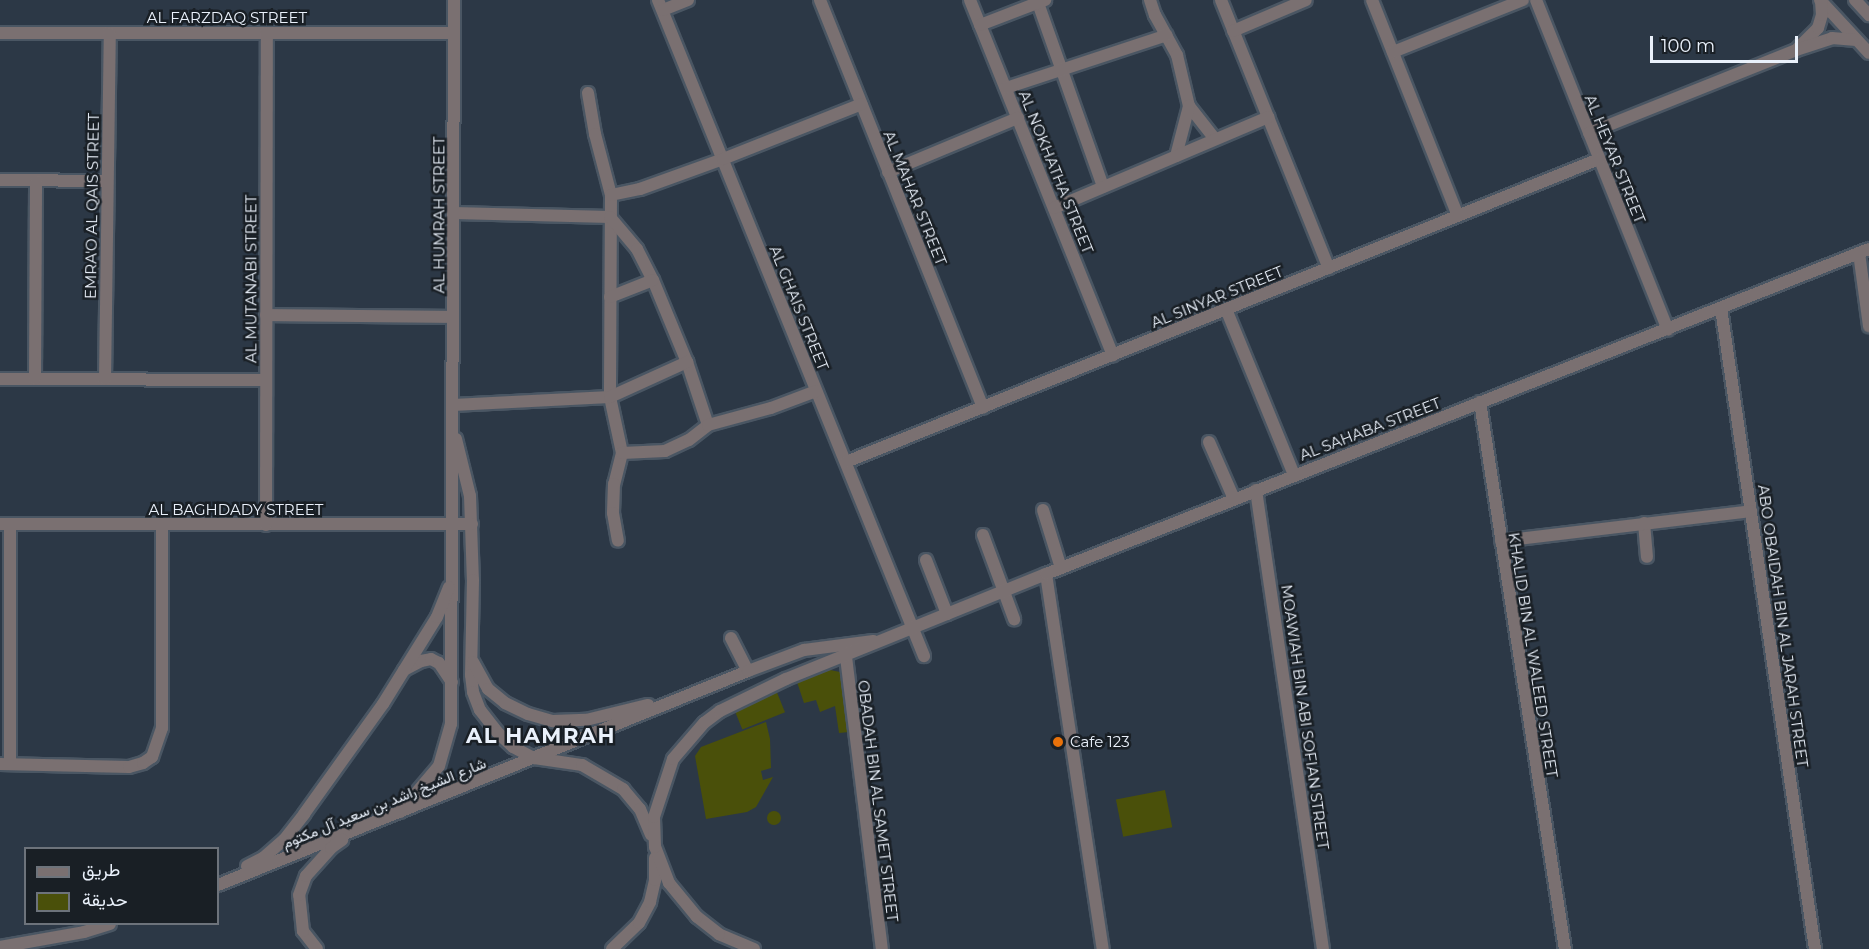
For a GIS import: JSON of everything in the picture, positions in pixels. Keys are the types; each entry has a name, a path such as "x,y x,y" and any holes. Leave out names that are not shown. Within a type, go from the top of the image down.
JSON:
{"street":[{"name":"AL HUMRAH STREET","path":"399,813 428,782 446,748 452,724 454,0"},
{"path":"661,5 687,0"},
{"name":"AL MAHAR STREET","path":"820,0 983,408"},
{"name":"AL NOKHATHA STREET","path":"970,0 1113,355"},
{"path":"1150,0 1155,15 1177,55 1189,106 1215,140"},
{"path":"1221,0 1329,268"},
{"path":"1233,31 1306,0"},
{"path":"1372,0 1458,216"},
{"path":"1393,52 1523,0"},
{"name":"AL HEYAR STREET","path":"1536,0 1668,330"},
{"path":"1796,50 1818,28 1822,15 1820,0"},
{"path":"1820,0 1869,53"},
{"path":"1855,0 1869,15"},
{"path":"980,25 1042,2 1062,71 1103,187"},
{"name":"AL GHAIS STREET","path":"661,5 924,656"},
{"name":"AL FARZDAQ STREET","path":"0,33 454,33"},
{"name":"EMRA'O AL QAIS STREET","path":"105,379 110,33"},
{"name":"AL MUTANABI STREET","path":"266,525 267,33"},
{"path":"1006,88 1167,34"},
{"path":"1588,133 1796,50 1832,38 1857,40"},
{"path":"588,93 595,134 611,195 610,397 622,453 614,484 613,513 618,541"},
{"path":"611,195 640,189 723,159 862,104"},
{"path":"1176,156 1189,106"},
{"path":"1054,208 1268,117"},
{"path":"888,172 1018,118"},
{"name":"AL SINYAR STREET","path":"846,462 1599,159"},
{"path":"0,180 107,181"},
{"path":"35,379 36,181"},
{"path":"454,213 610,217 637,249 653,280 687,362 708,425"},
{"path":"1864,251 1869,326"},
{"name":"AL SAHABA STREET","path":"883,640 1256,490 1668,330 1864,251"},
{"path":"610,297 653,280"},
{"name":"ABO OBAIDAH BIN AL JARAH STREET","path":"1721,308 1815,949"},
{"path":"1226,309 1294,475"},
{"path":"266,315 453,317"},
{"path":"453,405 610,397 687,362"},
{"path":"0,378 266,380"},
{"path":"622,453 665,451 689,440 708,425 771,408 816,390"},
{"name":"KHALID BIN AL WALEED STREET","path":"1480,402 1557,913 1565,949"},
{"name":"AL HUMRAH STREET","path":"453,429 468,482 472,524 470,656 473,692 480,710 497,732 513,747 534,758"},
{"path":"1209,442 1234,499"},
{"name":"MOAWIAH BIN ABI SOFIAN STREET","path":"1256,490 1323,949"},
{"path":"1043,510 1061,568"},
{"path":"1501,541 1751,511"},
{"path":"1644,523 1647,557"},
{"path":"5,524 5,764 129,767 152,758 162,728 162,524"},
{"name":"AL BAGHDADY STREET","path":"5,524 472,524"},
{"path":"983,536 1014,619"},
{"path":"926,560 947,614"},
{"path":"219,883 263,858 284,840 383,704 437,617 445,602 454,572"},
{"path":"1046,574 1103,949"},
{"path":"731,638 748,670"},
{"path":"612,949 639,922 650,902 655,880 654,817 666,777 673,759 704,723 740,700 883,640"},
{"name":"شارع الشيخ راشد بن سعيد آل مكتوم","path":"219,884 399,813 748,670 804,650 883,640"},
{"path":"470,656 476,672 488,689 505,703 528,714 553,721 586,720 684,697"},
{"name":"OBADAH BIN AL SAMET STREET","path":"846,657 882,949"},
{"path":"401,672 421,661 431,659 440,663 453,684"},
{"path":"534,758 582,765 623,789 640,809 669,883 697,917 719,934 754,949"},
{"path":"316,949 303,931 299,895 306,876 331,848 358,829"},
{"name":"KHALID BIN AL WALEED STREET","path":"1557,913 1555,923 1560,949"},
{"path":"0,947 74,934 106,925"}],"green space":[{"path":"825,669 840,672 849,732 839,733 835,706 820,712 816,700 804,703 797,682"},
{"path":"776,690 785,712 742,729 733,707"},
{"path":"766,722 770,739 771,768 761,771 763,780 773,777 756,807 747,812 706,819 695,756 701,747"},
{"path":"1165,790 1172,827 1123,837 1116,800"},
{"path":"771,811 777,811 781,818 777,825 771,825 767,821 767,815"}],"place":[{"name":"Cafe 123","path":"1058,742"}],"district":[{"name":"AL HAMRAH","path":"541,736"}]}
